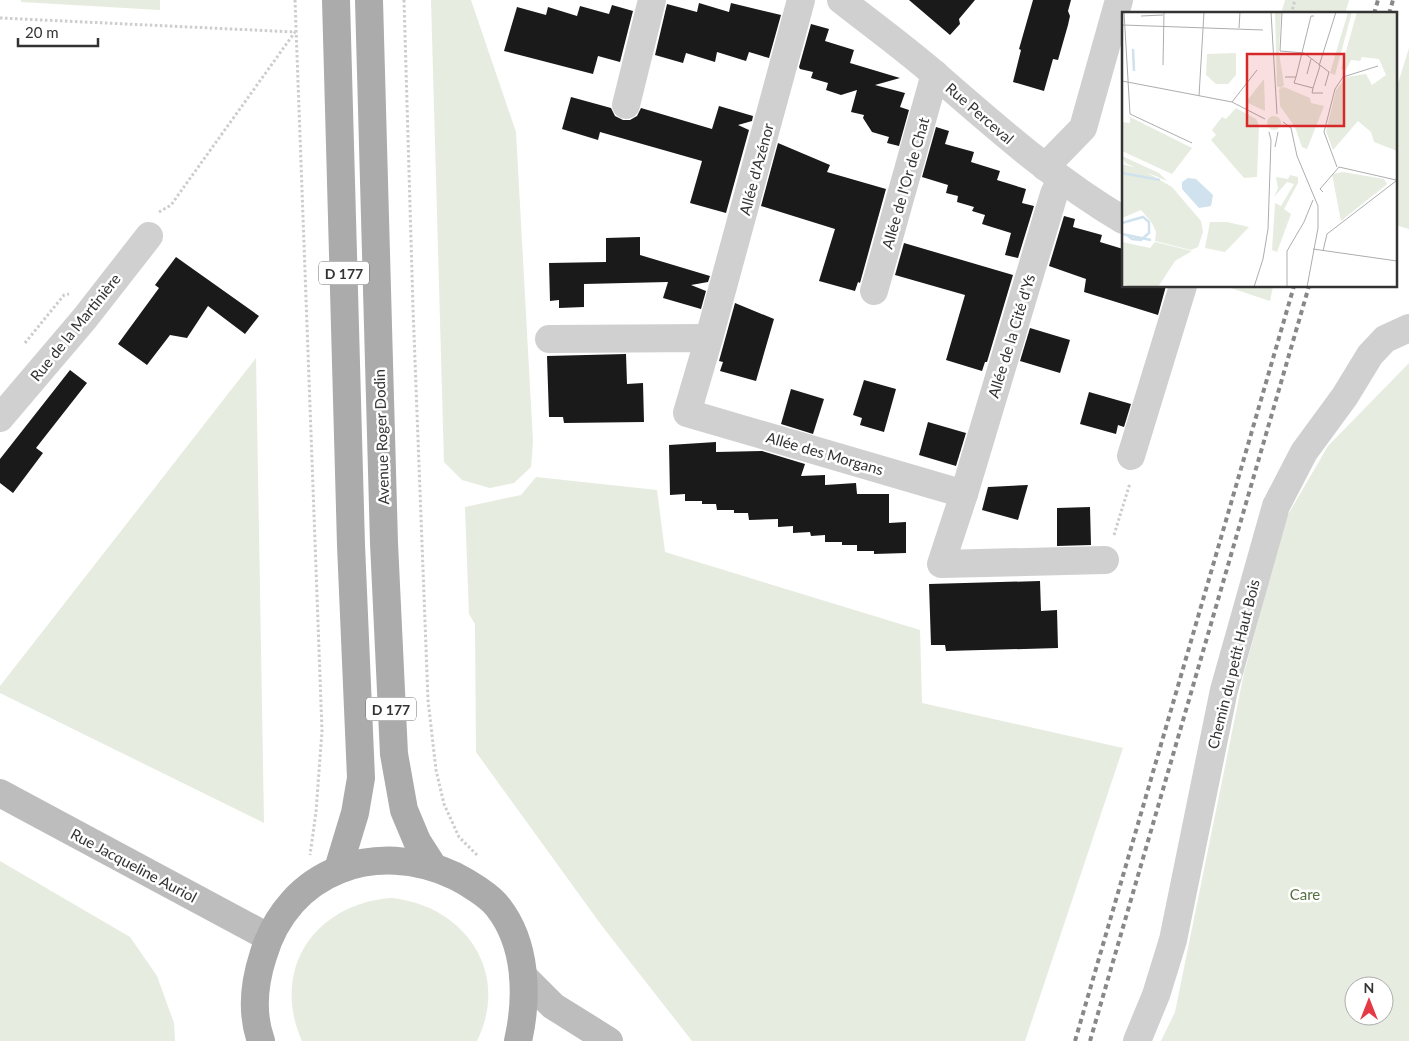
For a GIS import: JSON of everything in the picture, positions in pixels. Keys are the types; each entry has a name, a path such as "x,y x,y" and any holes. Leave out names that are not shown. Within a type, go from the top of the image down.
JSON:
{"main road":[{"name":"D 177","path":"336,0 351,545 361,778 355,814 338,869"},
{"name":"Avenue Roger Dodin","path":"369,0 392,729 396,776 404,810 418,841 433,866"},
{"path":"261,1041 254,1023 256,979 268,937 303,890 338,869 372,862 398,861 433,866 465,881 498,906 519,946 523,976 524,1015 518,1041"}],"street":[{"path":"626,105 652,0"},
{"name":"Allée d'Azénor","path":"709,338 802,0"},
{"name":"Rue Perceval","path":"841,0 935,74 1004,136 1096,205 1122,219"},
{"path":"1053,173 1083,128 1119,0"},
{"name":"Allée de l'Or de Chat","path":"874,291 935,74"},
{"name":"Allée de la Cité d'Ys","path":"964,494 1054,194 1053,173"},
{"name":"Rue de la Martinière","path":"0,418 85,318 149,236"},
{"path":"1131,456 1182,288"},
{"name":"Chemin du petit Haut Bois","path":"1137,1041 1156,995 1173,940 1224,690 1276,506 1304,452 1345,396 1370,355 1385,339 1409,328"},
{"path":"549,339 709,338"},
{"name":"Allée des Morgans","path":"709,338 687,413 964,494"},
{"path":"964,494 941,564 1105,560"},
{"name":"Rue Jacqueline Auriol","path":"0,794 268,937"},
{"path":"523,976 553,1006 609,1041"}],"path":[{"path":"295,0 322,731 316,812 303,890"},
{"path":"404,0 413,308 428,700 436,770 444,804 459,837 482,861"},
{"path":"0,18 295,32"},
{"path":"171,205 295,32"},
{"path":"1105,560 1134,468 1131,456"}],"green space":[{"path":"21,0 160,0 160,10 21,2"},
{"path":"431,0 471,0 516,132 533,442 531,467 514,483 490,488 462,480 444,462"},
{"path":"1285,0 1349,0 1346,12 1282,12"},
{"path":"1409,48 1409,229 1396,225 1396,90"},
{"path":"1231,288 1273,288 1270,301"},
{"path":"256,358 264,823 0,693 0,686"},
{"name":"Care","path":"1409,363 1409,1041 1161,1041 1175,1012 1244,673 1286,518 1328,446"},
{"path":"536,477 657,490 665,552 920,630 922,703 1123,748 1025,1041 692,1041 602,926 476,752 475,624 469,614 465,507 521,495"},
{"path":"0,861 130,937 157,976 174,1023 175,1041 0,1041"},
{"path":"391,898 417,903 440,914 459,928 474,946 484,967 488,991 486,1015 477,1041 302,1041 294,1014 292,989 296,966 306,945 321,927 341,913 364,903"}],"building":[{"path":"909,0 975,0 959,19 960,24 950,35"},
{"path":"1033,0 1071,0 1068,11 1070,16 1058,60 1053,59 1044,91 1013,82 1021,50 1019,49"},
{"path":"699,3 729,12 731,3 781,15 769,58 749,52 746,61 717,52 715,62 686,53 683,63 655,55 667,4 697,12"},
{"path":"612,5 633,11 620,62 598,56 593,74 504,51 517,7 546,15 548,7 577,16 580,6 609,14"},
{"path":"811,24 829,29 825,41 854,50 850,63 900,78 875,85 905,93 900,107 909,110 899,146 887,143 889,137 872,132 863,118 864,115 851,112 857,90 841,95 826,90 828,83 811,78 813,72 800,69"},
{"path":"571,97 611,108 615,116 623,120 630,120 637,116 641,108 712,129 719,106 753,116 752,121 738,125 749,130 726,213 690,203 702,161 600,132 598,140 562,129"},
{"path":"936,127 949,131 945,144 974,152 971,162 1000,171 997,180 1026,189 1022,203 1034,206 1018,258 1005,255 1011,233 982,224 985,215 972,211 974,207 957,202 958,196 946,193 948,185 922,177"},
{"path":"778,143 830,165 827,172 886,189 860,283 858,282 855,291 819,281 835,229 761,206"},
{"path":"1064,216 1075,219 1073,227 1102,235 1100,242 1122,249 1122,288 1165,288 1158,315 1084,292 1086,279 1049,266"},
{"path":"640,237 640,255 710,276 708,282 691,285 706,291 701,309 663,298 668,282 584,284 584,307 559,308 559,300 550,301 549,263 606,262 606,238"},
{"path":"904,243 1013,275 987,362 985,362 982,371 946,360 965,295 895,275"},
{"path":"176,257 259,316 245,334 208,306 187,338 170,335 147,365 118,344 159,288 155,285"},
{"path":"735,303 774,319 756,381 720,371 723,362 719,361"},
{"path":"1030,328 1070,340 1060,373 1020,361"},
{"path":"626,354 627,384 643,383 644,422 564,423 563,417 549,417 547,356"},
{"path":"70,370 87,383 36,448 43,453 13,493 0,483 0,459"},
{"path":"864,380 896,389 884,432 860,425 862,418 853,415"},
{"path":"791,389 824,399 813,434 781,424"},
{"path":"1089,392 1131,404 1124,427 1118,425 1116,434 1080,424"},
{"path":"928,422 966,433 956,466 919,455"},
{"path":"716,442 716,452 762,451 805,464 801,476 825,475 825,485 856,483 857,494 889,494 889,523 906,522 906,553 874,554 874,551 857,551 857,545 842,545 842,542 825,542 825,535 811,536 810,532 793,533 793,526 778,527 778,519 749,520 748,513 734,513 734,510 717,510 716,504 702,504 702,501 685,501 685,494 670,495 669,445"},
{"path":"1028,485 1018,520 982,510 988,487"},
{"path":"1090,507 1091,545 1057,546 1057,508"},
{"path":"1040,581 1041,611 1057,610 1058,648 946,651 945,645 931,645 929,584"}],"railway":[{"path":"1375,12 1378,0"},
{"path":"1390,12 1393,0"},
{"path":"1075,1041 1293,288"},
{"path":"1090,1041 1308,288"}]}
